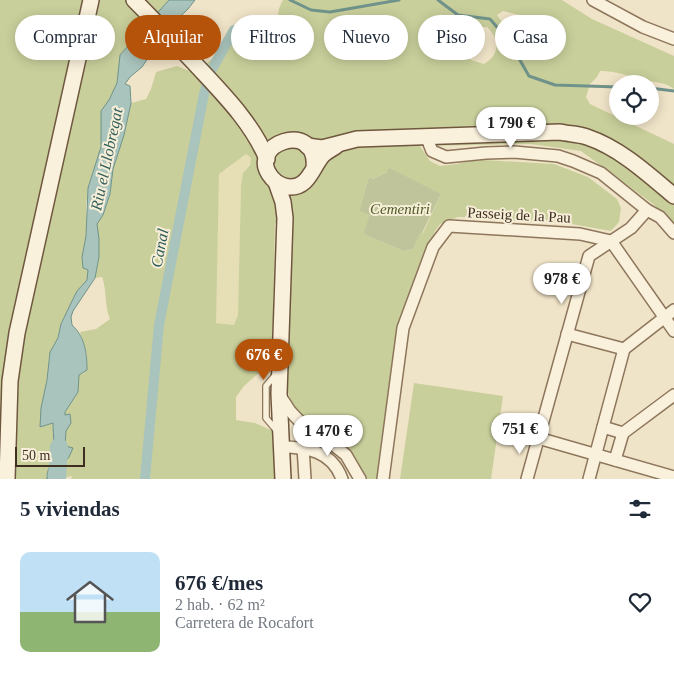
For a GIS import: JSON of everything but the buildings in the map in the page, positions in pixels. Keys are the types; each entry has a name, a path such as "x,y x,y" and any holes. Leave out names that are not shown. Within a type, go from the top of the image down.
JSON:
{"street":[{"path":"7,479 10,381 17,333 91,0"},
{"path":"134,0 216,86 259,140 267,159 268,172 276,182 283,202 285,218"},
{"path":"593,0 643,27 674,40"},
{"path":"247,123 263,134 281,141"},
{"path":"267,159 271,149 281,141 289,139 296,140 307,146 322,148 336,146 357,139 560,132 586,136 605,145 640,168 674,196"},
{"path":"426,136 432,150 446,157 514,152 541,153 565,158 601,173 648,210 660,217 674,233"},
{"path":"307,146 312,154 314,168"},
{"path":"283,479 279,394 287,203 297,186 308,179 324,154 336,146"},
{"path":"276,182 284,186 297,186"},
{"path":"527,479 589,256 631,228 648,210"},
{"name":"Passeig de la Pau","path":"382,479 403,328 433,247 449,226 580,234 611,241"},
{"path":"611,241 670,314 674,331"},
{"path":"589,479 624,349 670,314"},
{"path":"567,334 624,349"},
{"path":"279,394 290,411 305,427 325,438 346,455 360,479"},
{"path":"615,460 622,433 674,395"},
{"path":"281,437 293,425 305,427"},
{"path":"305,427 303,448 305,479"},
{"path":"603,427 622,433"},
{"path":"281,437 303,448 320,453 338,470 342,479"},
{"path":"538,438 615,460 661,476 674,477"}],"lane":[{"path":"280,369 266,386 266,418 281,437"}],"shaded area":[{"path":"246,154 251,158 251,161 243,173 241,185 238,315 234,325 215,323 219,174"}],"green space":[{"path":"0,0 169,0 156,15 125,15 125,49 120,55 117,83 101,111 101,147 88,188 86,236 82,257 88,270 87,280 77,291 61,324 58,338 50,352 41,427 53,423 53,454 47,479 0,479"},
{"path":"283,0 562,0 592,19 674,56 674,89 659,82 659,75 624,75 600,71 590,84 586,97 590,104 609,113 609,125 634,125 674,144 674,223 653,204 581,151 530,144 420,146 430,161 440,166 484,160 554,164 588,177 617,199 621,208 619,222 611,231 560,222 458,217 440,224 435,231 401,325 379,479 367,479 355,457 308,422 292,403 286,388 290,224 275,223 272,361 244,386 236,397 236,420 255,423 273,431 277,479 71,479 72,476 60,479 57,475 58,469 69,457 72,448 65,446 66,431 71,423 65,412 78,392 79,375 84,373 87,354 80,332 96,329 110,319 102,277 95,278 99,257 97,224 103,215 110,194 113,169 124,135 131,103 146,99 156,72 177,66 194,73 211,60 221,60 221,47 231,28 231,60 314,60 314,15 278,15","holes":["246,154 251,158 250,165 243,173 241,185 238,315 234,325 216,323 219,174","387,172 441,194 423,233 420,232 413,249 404,251 363,234 371,215 359,211 369,177 374,179"]},
{"name":"Cementiri","path":"389,168 441,194 413,249 404,251 363,234 370,215 359,211 369,177 374,179 387,172"},
{"path":"414,383 503,396 491,479 400,479"}],"water":[{"path":"169,0 195,0 182,15 156,15"},
{"path":"125,49 125,60 147,60 125,84 130,86 131,103 124,135 113,169 110,194 103,215 97,224 99,257 95,278 71,317 72,325 80,335 84,346 87,370 79,375 78,392 65,412 65,415 70,414 71,423 66,431 65,446 73,448 69,457 58,469 57,475 60,479 47,479 53,454 53,423 40,427 41,408 50,352 58,338 61,324 77,291 87,280 88,270 83,268 82,257 86,236 88,188 101,147 101,111 117,83 120,55"}],"waterway":[{"path":"290,0 311,10 330,12 399,0"},
{"path":"438,0 458,15 490,19 509,41 529,76 555,85 609,87"},
{"name":"Canal","path":"145,479 159,325 204,94 211,71 231,35"},
{"path":"659,89 674,91"},
{"name":"Riu el Llobregat","path":"57,479 59,447"}]}
